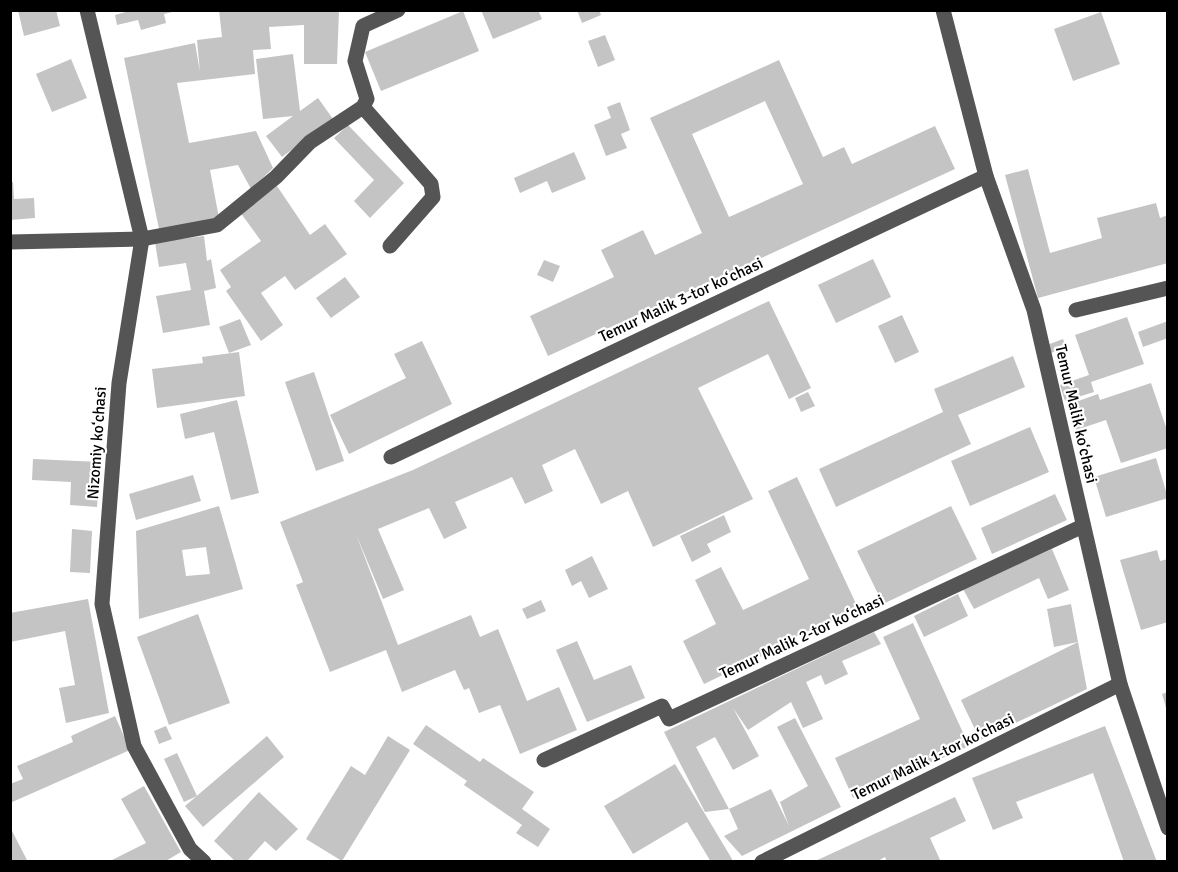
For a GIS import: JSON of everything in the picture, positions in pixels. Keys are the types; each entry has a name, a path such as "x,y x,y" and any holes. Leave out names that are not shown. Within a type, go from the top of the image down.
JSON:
{"street":[{"name":"Nizomiy koʻchasi","path":"87,10 142,239 119,382 102,604 134,746 190,849 204,861"},
{"path":"10,242 142,239 217,225 276,177 310,142 363,107 367,99 355,61 363,26 398,10"},
{"name":"Temur Malik koʻchasi","path":"943,10 986,176 1034,310 1120,684 1167,828"},
{"path":"363,107 431,184 433,197 390,246"},
{"name":"Temur Malik 3-tor koʻchasi","path":"391,457 986,176"},
{"path":"1076,310 1167,288"},
{"name":"Temur Malik 2-tor ko‘chasi","path":"544,760 662,706 669,719 1083,526"},
{"name":"Temur Malik 1-tor ko‘chasi","path":"762,861 1120,684"}],"building":[{"path":"18,10 56,10 60,26 24,36"},
{"path":"133,10 176,11 164,14 166,23 141,30 138,20 117,25 115,15"},
{"path":"219,10 339,10 337,64 304,64 304,25 269,27 271,49 253,50 255,74 177,83 189,143 256,131 273,168 251,189 238,165 210,170 219,218 159,229 124,58 195,43 200,72 197,40 222,37"},
{"path":"481,10 538,10 542,19 493,39"},
{"path":"577,10 599,10 601,15 582,23"},
{"path":"463,11 479,51 381,91 365,52"},
{"path":"1101,12 1120,64 1073,81 1054,29"},
{"path":"605,35 615,60 598,67 588,41"},
{"path":"293,54 300,111 318,98 333,119 282,157 266,136 293,116 263,119 256,59"},
{"path":"71,59 87,98 52,112 36,74"},
{"path":"779,60 823,157 844,147 852,164 935,126 955,169 548,356 530,316 614,277 601,250 643,230 655,255 702,233 650,118","holes":["765,101 803,184 729,217 692,134"]},
{"path":"620,102 630,130 621,134 627,148 606,156 594,125 611,118 607,107"},
{"path":"348,125 404,183 370,218 354,201 374,180 334,138"},
{"path":"574,152 586,179 552,193 547,181 520,193 514,178"},
{"path":"1028,169 1050,253 1102,238 1097,218 1156,203 1160,218 1168,215 1168,263 1038,298 1005,175"},
{"path":"13,182 14,199 34,198 35,218 10,220 10,183"},
{"path":"277,186 310,235 325,224 347,254 295,290 285,276 261,293 283,325 261,341 226,291 231,287 220,270 261,241 240,212"},
{"path":"204,236 207,261 211,259 216,288 204,291 210,325 163,333 156,296 191,290 186,263 159,267 155,242"},
{"path":"873,259 891,297 836,323 818,285"},
{"path":"544,260 560,266 553,282 537,275"},
{"path":"345,277 360,297 331,318 316,298"},
{"path":"769,301 811,388 789,399 768,354 698,388 753,499 653,547 628,491 601,504 575,449 542,465 553,491 525,504 512,477 455,502 467,528 444,539 429,508 378,529 404,590 383,599 356,534 398,645 471,615 480,637 498,629 527,701 559,687 577,730 520,754 500,705 479,713 469,688 464,690 455,670 402,692 386,650 330,672 296,585 303,582 280,522 413,470"},
{"path":"902,315 919,352 895,363 878,326"},
{"path":"1127,317 1144,364 1091,382 1094,392 1065,401 1060,385 1089,375 1075,335"},
{"path":"240,319 251,345 229,353 219,327"},
{"path":"1168,321 1168,338 1143,347 1138,332"},
{"path":"1063,339 1066,347 1051,353 1047,345"},
{"path":"422,341 452,404 349,454 330,415 406,378 394,354"},
{"path":"239,352 245,396 157,408 152,369 203,363 202,357"},
{"path":"1013,356 1025,387 958,415 971,444 836,507 819,469 943,412 934,389"},
{"path":"314,372 344,461 316,471 285,382"},
{"path":"1151,383 1168,433 1168,448 1121,463 1106,420 1076,430 1067,405 1098,394 1100,400"},
{"path":"808,392 815,406 801,412 795,398"},
{"path":"237,400 259,493 231,500 214,432 185,439 180,414"},
{"path":"1030,427 1049,472 970,506 951,461"},
{"path":"1156,458 1168,498 1106,517 1094,477"},
{"path":"33,459 100,462 97,507 70,505 71,482 32,480"},
{"path":"193,475 201,501 136,520 129,494"},
{"path":"797,477 858,608 763,652 764,655 704,684 683,641 716,624 695,580 721,567 743,610 809,579 768,491"},
{"path":"1055,494 1067,520 992,554 981,528"},
{"path":"219,506 243,589 139,619 136,531","holes":["206,547 210,574 186,576 182,550"]},
{"path":"951,506 977,559 883,604 857,551"},
{"path":"724,515 731,532 707,544 711,552 692,562 680,536"},
{"path":"72,529 92,531 90,573 70,572"},
{"path":"1052,549 1069,590 1048,599 1039,578 974,609 963,589"},
{"path":"1157,550 1160,561 1168,559 1168,622 1141,630 1120,560"},
{"path":"592,556 608,589 589,598 581,581 572,586 565,570"},
{"path":"958,594 968,616 924,637 914,616"},
{"path":"88,599 109,713 66,723 59,688 75,685 65,631 10,642 10,613"},
{"path":"541,600 546,611 527,619 522,609"},
{"path":"1071,604 1078,642 1054,647 1047,609"},
{"path":"198,614 230,703 169,725 137,637"},
{"path":"913,623 969,746 853,798 835,758 920,719 883,637"},
{"path":"874,632 881,644 842,661 848,674 825,685 821,675 806,682 823,719 803,728 791,702 748,730 733,708 759,756 733,770 715,737 696,747 729,809 705,812 664,732"},
{"path":"577,641 594,680 631,665 645,698 587,722 556,650"},
{"path":"1078,642 1087,689 980,740 961,700"},
{"path":"1168,692 1168,711 1167,711 1162,694"},
{"path":"115,716 130,750 10,803 10,784 23,779 17,766 73,742 71,736"},
{"path":"795,718 841,807 742,856 724,836 738,829 729,809 771,789 789,826 780,802 808,786 777,727"},
{"path":"426,725 480,762 483,758 534,792 522,809 550,829 538,847 516,833 522,825 464,785 467,781 413,744"},
{"path":"166,726 172,739 159,744 154,731"},
{"path":"1105,726 1157,862 1124,862 1093,773 1016,802 1023,818 993,830 972,778"},
{"path":"267,736 284,757 203,827 185,806"},
{"path":"388,736 410,750 342,861 306,839 351,766 365,775"},
{"path":"177,753 197,796 184,802 164,759"},
{"path":"675,764 732,859 731,862 711,862 687,822 633,854 604,806"},
{"path":"144,786 181,852 164,862 108,862 146,843 121,799"},
{"path":"259,792 298,829 276,851 265,841 246,862 236,862 214,841"},
{"path":"955,797 966,821 930,838 941,862 887,862 885,857 876,862 813,862"},
{"path":"10,827 28,862 10,862"}]}
